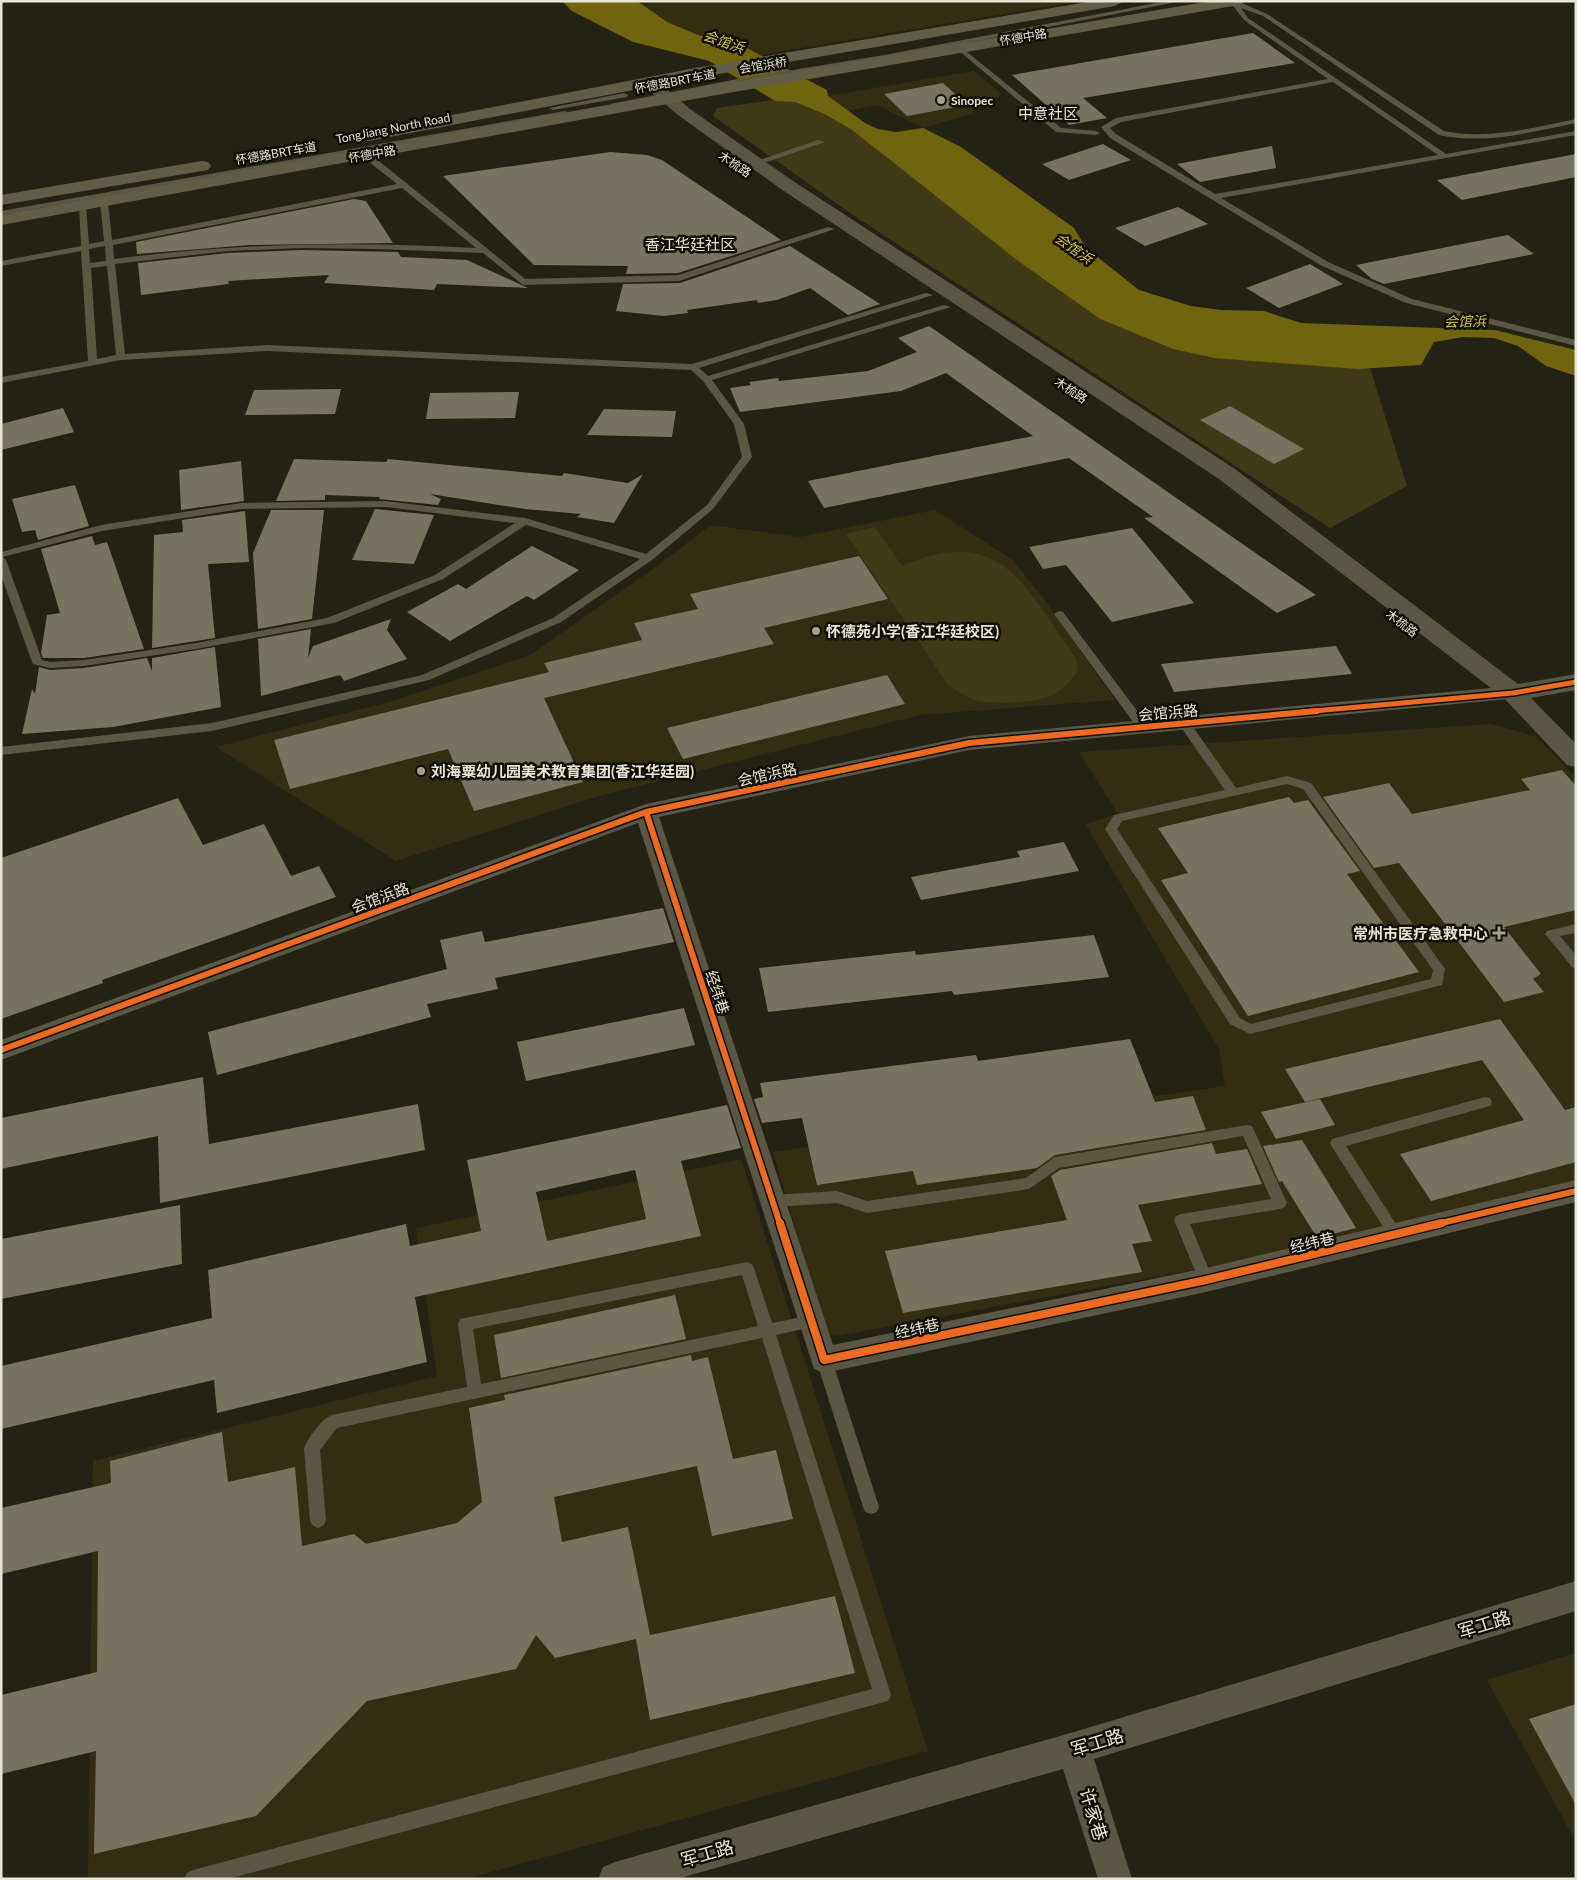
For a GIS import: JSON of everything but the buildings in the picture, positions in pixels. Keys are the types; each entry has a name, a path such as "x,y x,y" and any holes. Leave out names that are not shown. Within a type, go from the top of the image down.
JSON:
{"main road":[{"name":"怀德中路","path":"1,220 366,155 649,93 720,73 1121,1"},
{"name":"怀德中路","path":"1,200 300,149 649,93 737,84 960,49 1236,2"}],"street":[{"name":"木梳路","path":"649,93 951,295 1227,474 1513,693 1576,759"},
{"name":"木梳路","path":"649,93 665,118 1270,524 1463,670 1513,693"},
{"name":"会馆浜路","path":"1,1050 646,812 969,744 1513,693 1576,682"},
{"name":"经纬巷","path":"646,812 824,1360 1206,1280 1576,1191"},
{"name":"军工路","path":"616,1879 1074,1749 1576,1596"},
{"name":"许家巷","path":"1074,1749 1115,1879"}],"lane":[{"path":"781,63 881,53 1156,1"},
{"path":"802,73 1179,1"},
{"path":"1236,2 1246,19 1444,156"},
{"path":"1236,2 1265,15 1442,134 1462,139 1481,139 1576,122"},
{"path":"960,49 1059,130 1096,134"},
{"path":"1334,80 1119,120 1105,127 1113,136 1325,264 1408,301 1576,343"},
{"name":"TongJiang North Road","path":"1,209 649,93"},
{"name":"怀德路BRT车道","path":"1,213 649,93"},
{"path":"1212,197 1576,133"},
{"path":"755,163 822,142"},
{"path":"366,155 523,282 679,278 831,229"},
{"path":"1,264 403,185"},
{"path":"104,202 120,357"},
{"path":"82,206 92,362"},
{"path":"86,266 193,252 313,246 424,247 484,251"},
{"path":"1,380 120,357 267,348 693,367 929,295"},
{"path":"706,379 947,307"},
{"path":"1,751 212,727 425,678 557,620 648,558 710,507 747,457 739,424 706,379 693,367"},
{"path":"1,555 101,528 241,506 386,504 525,521 648,558"},
{"path":"1,560 37,662 59,665 196,646 330,621 440,577 525,521"},
{"path":"1059,614 1143,727"},
{"path":"1184,724 1233,792"},
{"path":"1287,780 1307,786 1439,969 1436,982 1250,1029 1235,1022 1111,829 1118,818 1233,792 1287,780"},
{"path":"1576,928 1551,934 1576,964"},
{"path":"1396,1234 1337,1143 1485,1102"},
{"path":"773,1201 837,1197 867,1207 1029,1183 1055,1163 1247,1130 1280,1203 1181,1220 1206,1280"},
{"path":"193,1879 882,1695 748,1268 465,1324 475,1392"},
{"path":"318,1520 312,1448 332,1422 812,1322"},
{"path":"824,1360 871,1507"}],"shaded area":[{"path":"647,1 1082,1 760,55 747,48 698,35 667,22 638,3"},
{"path":"974,71 1002,94 971,114 923,128 877,105 848,111 827,96"},
{"path":"773,100 795,102 824,114 852,130 1018,261 1100,319 1173,349 1215,358 1370,368 1407,486 1330,528 853,215 713,116 717,108"},
{"name":"怀德苑小学(香江华廷校区)","path":"935,510 1013,560 1049,606 1115,700 920,715 599,796 396,861 216,747 389,702 530,655 650,571 711,525 800,537"},
{"path":"875,527 902,566 936,554 964,552 988,557 1007,569 1025,587 1076,658 1078,670 1070,681 1057,693 1045,698 1024,702 1001,703 972,699 948,685 846,534"},
{"path":"1490,724 1535,736 1576,777 1576,1182 1209,1267 837,1336 826,1333 773,1152 1225,1086 1219,1049 1085,824 1118,814 1079,752"},
{"path":"741,1159 928,1751 466,1879 88,1879 93,1461 437,1376 416,1228"},
{"path":"1576,1653 1576,1842 1487,1680"}],"water":[{"name":"会馆浜","path":"562,1 637,1 667,22 698,35 747,48 827,90 828,96 865,123 878,129 896,132 923,128 961,147 1074,228 1086,248 1139,290 1191,306 1221,310 1264,311 1301,323 1495,330 1576,350 1576,376 1546,366 1518,346 1494,338 1463,337 1434,342 1421,365 1358,369 1214,358 1173,349 1100,319 1018,261 852,130 824,114 795,102 775,101 709,61 633,42 572,11"}],"cycle path":[{"path":"1,1050 646,812 969,743 1513,693 1576,682"},
{"path":"646,812 824,1360 1206,1280 1576,1191"}],"place":[{"name":"Sinopec","path":"941,100"},
{"name":"怀德苑小学(香江华廷校区)","path":"816,631"},
{"name":"刘海粟幼儿园美术教育集团(香江华廷园)","path":"421,771"},
{"name":"常州市医疗急救中心","path":"1499,933"}],"district":[{"name":"中意社区","path":"1048,113"},
{"name":"香江华廷社区","path":"690,244"}]}
